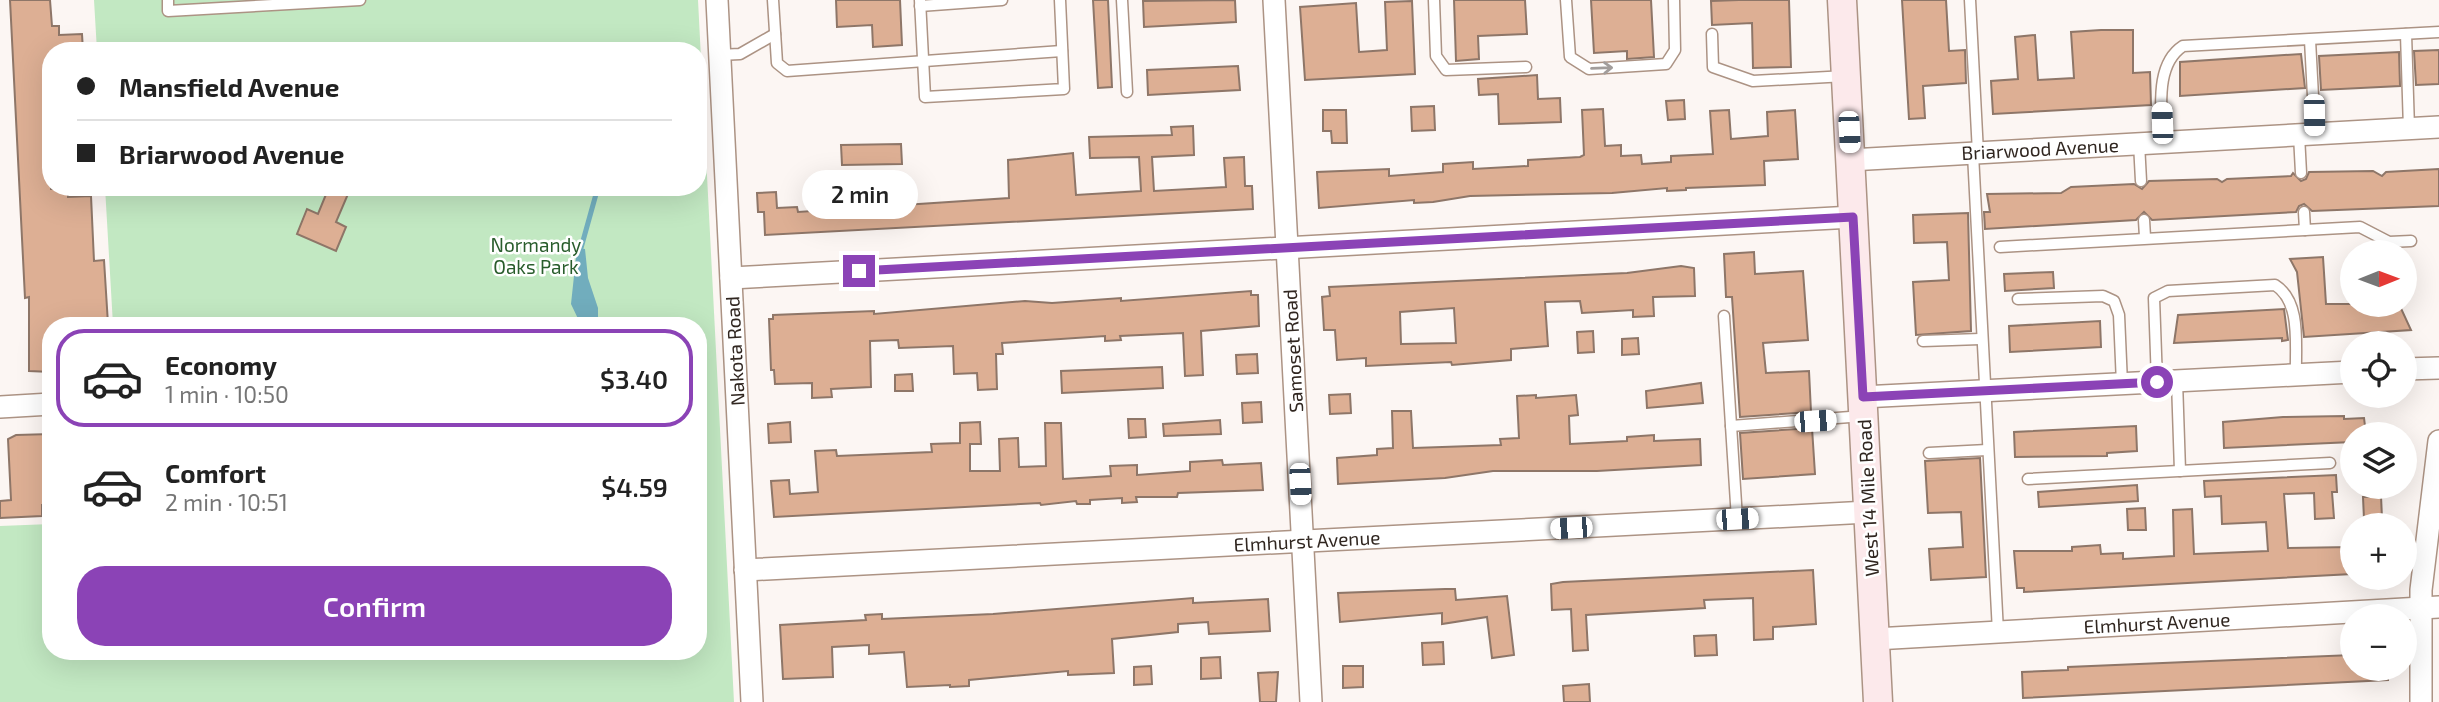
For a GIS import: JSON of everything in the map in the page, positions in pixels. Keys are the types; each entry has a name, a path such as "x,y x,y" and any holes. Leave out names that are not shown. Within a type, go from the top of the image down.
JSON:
{"main road":[{"name":"West 14 Mile Road","path":"1842,0 1878,702"}],"street":[{"name":"Nakota Road","path":"717,0 752,702"},
{"name":"Samoset Road","path":"1274,0 1311,702"},
{"name":"Briarwood Avenue","path":"1850,160 2439,127"},
{"path":"731,278 1853,217"},
{"path":"2417,369 2439,368"},
{"path":"1863,407 1984,392 2340,373"},
{"path":"0,407 42,405"},
{"path":"2421,702 2429,608 2424,548 2439,441"},
{"name":"Elmhurst Avenue","path":"745,570 1868,512"},
{"name":"Elmhurst Avenue","path":"1875,639 2429,608"}],"lane":[{"path":"168,0 168,11 360,0"},
{"path":"773,0 777,63 787,71 904,65 922,60 1062,51"},
{"path":"1002,0 920,3 925,97 1063,89 1060,0"},
{"path":"1122,0 1127,92"},
{"path":"1434,0 1436,56 1446,70 1526,67"},
{"path":"1566,0 1570,57 1588,69 1666,64 1675,50 1674,0"},
{"path":"1970,0 1980,339 1998,632"},
{"path":"2162,142 2161,106 2165,68 2171,54 2183,46 2439,32"},
{"path":"719,55 740,54 775,34"},
{"path":"1712,34 1713,67 1753,81 1846,76"},
{"path":"2406,34 2409,129"},
{"path":"2301,173 2307,134 2310,40"},
{"path":"2139,143 2141,181"},
{"path":"2304,212 2305,230"},
{"path":"2144,220 2145,237"},
{"path":"2000,247 2145,237 2360,228 2385,240"},
{"path":"2180,471 2154,298 2168,291 2275,285 2285,291 2294,310 2296,375"},
{"path":"2018,299 2103,296 2114,301 2119,315 2122,384"},
{"path":"1724,316 1737,519"},
{"path":"1923,341 1980,339"},
{"path":"1731,426 1863,407"},
{"path":"1929,453 1987,450"},
{"path":"2028,479 2330,463"}],"green space":[{"name":"Normandy Oaks Park","path":"94,0 698,0 700,42 96,42"},
{"name":"Normandy Oaks Park","path":"707,176 734,702 0,702 0,526 42,524 42,660 707,660 707,317 113,317 106,196 707,196"}],"water":[{"path":"577,248 585,249 588,278 598,308 598,317 577,317 571,304"}],"building":[{"path":"10,0 50,0 52,26 59,26 59,35 82,34 82,42 42,42 42,196 91,196 94,261 104,260 108,317 42,317 42,372 29,371 29,297 25,298"},
{"path":"836,0 900,0 902,45 873,47 872,25 837,27"},
{"path":"1093,0 1108,0 1112,87 1098,88"},
{"path":"1235,0 1236,22 1144,27 1143,1"},
{"path":"1454,0 1525,0 1527,34 1478,36 1479,59 1456,61"},
{"path":"1591,0 1651,0 1654,57 1627,59 1627,51 1594,53"},
{"path":"1789,0 1791,67 1753,68 1752,23 1712,25 1711,1"},
{"path":"1902,0 1946,0 1949,51 1965,50 1966,83 1923,86 1925,118 1909,119"},
{"path":"1412,1 1415,74 1305,80 1300,7 1356,3 1359,52 1387,50 1385,2"},
{"path":"2133,30 2133,73 2150,72 2151,105 1993,114 1991,81 2018,79 2015,37 2035,35 2038,80 2074,78 2071,32"},
{"path":"2439,50 2439,84 2416,85 2414,51"},
{"path":"2399,52 2400,86 2321,90 2319,56"},
{"path":"2301,54 2305,88 2180,96 2180,62"},
{"path":"1238,66 1240,90 1148,95 1147,70"},
{"path":"1537,75 1538,99 1560,98 1561,122 1499,124 1498,94 1479,95 1478,79"},
{"path":"1684,100 1685,119 1668,120 1666,101"},
{"path":"1434,106 1435,130 1412,131 1411,107"},
{"path":"1603,109 1605,146 1621,145 1621,156 1641,155 1642,164 1671,162 1671,156 1713,154 1710,111 1729,110 1731,139 1768,136 1767,112 1795,110 1798,159 1764,161 1765,185 1667,191 1667,188 1612,193 1470,196 1433,202 1414,203 1414,200 1319,208 1317,172 1389,169 1389,176 1443,172 1443,164 1473,162 1473,169 1528,166 1528,160 1580,157 1584,155 1582,110"},
{"path":"1323,110 1346,110 1347,143 1332,143 1331,131 1323,131"},
{"path":"1193,126 1194,155 1152,157 1154,191 1226,187 1224,158 1244,157 1245,186 1252,186 1253,209 765,235 764,212 758,212 757,193 776,192 777,208 797,207 798,212 1009,198 1008,160 1073,153 1076,195 1141,191 1139,157 1090,158 1089,137 1172,135 1171,127"},
{"path":"901,144 902,164 842,165 841,145"},
{"path":"2439,169 2439,206 2312,211 2304,204 2299,206 2296,212 2152,220 2144,212 2136,220 1985,229 1984,212 1990,212 1987,194 2061,193 2071,187 2134,184 2142,189 2149,181 2217,179 2222,182 2227,179 2291,176 2293,173 2301,181 2306,179 2309,172 2373,171 2382,176 2386,172"},
{"path":"325,196 347,196 336,222 346,227 336,251 297,234 307,209 318,214"},
{"path":"1968,213 1971,331 1916,335 1913,282 1949,280 1947,242 1914,243 1913,215"},
{"path":"1754,252 1755,274 1803,271 1808,340 1763,343 1766,373 1809,371 1811,412 1740,417 1732,297 1726,297 1724,254"},
{"path":"2323,257 2326,304 2340,304 2340,317 2405,317 2411,330 2340,331 2340,335 2304,337 2297,272 2290,259"},
{"path":"1681,266 1694,268 1695,296 1653,297 1654,316 1633,317 1633,310 1582,313 1580,301 1545,302 1548,346 1511,349 1511,360 1452,365 1451,362 1366,366 1366,358 1337,360 1335,330 1324,330 1322,297 1330,296 1329,287 1627,273","holes":["1454,308 1456,343 1401,344 1400,312"]},
{"path":"2053,272 2054,288 2005,291 2004,274"},
{"path":"1251,291 1251,295 1258,295 1259,326 1201,331 1203,375 1185,376 1183,333 1120,336 1121,340 1105,341 1105,336 1002,343 1003,354 996,354 997,389 978,390 977,373 954,374 953,346 899,348 898,340 870,341 871,387 831,389 832,397 812,398 812,383 775,384 774,370 771,370 769,319 773,319 773,315 874,311 874,314 1025,301 1052,303 1121,298 1121,301"},
{"path":"2284,309 2288,340 2282,341 2282,338 2174,343 2178,315"},
{"path":"2100,321 2101,347 2010,352 2009,326"},
{"path":"1593,331 1594,352 1578,353 1577,332"},
{"path":"1638,338 1639,354 1622,355 1622,339"},
{"path":"1257,354 1258,373 1237,374 1236,355"},
{"path":"1162,367 1163,388 1062,393 1061,371"},
{"path":"912,374 913,391 895,391 895,375"},
{"path":"1701,383 1703,403 1647,408 1646,391"},
{"path":"1350,394 1351,413 1330,414 1329,395"},
{"path":"1536,395 1536,398 1576,395 1578,415 1569,416 1570,444 1627,441 1627,437 1654,435 1654,441 1700,439 1701,465 1597,471 1493,471 1445,478 1338,484 1337,458 1377,455 1377,449 1393,448 1392,411 1411,411 1413,448 1501,445 1500,439 1519,438 1517,396"},
{"path":"1261,402 1262,422 1243,423 1242,403"},
{"path":"2344,416 2344,419 2364,418 2364,422 2340,422 2340,443 2224,448 2223,422"},
{"path":"1128,419 1145,419 1146,437 1129,438"},
{"path":"1220,420 1221,434 1164,436 1163,424"},
{"path":"790,422 791,442 769,443 768,424"},
{"path":"980,422 981,444 970,444 970,471 1000,471 999,439 1018,438 1019,467 1046,466 1045,423 1061,423 1063,479 1111,476 1110,466 1137,465 1137,475 1190,471 1190,462 1222,460 1223,465 1261,463 1263,490 1178,493 1177,497 1136,497 1137,502 1122,503 1122,498 1090,500 1090,504 1077,504 1076,501 1041,505 774,517 771,481 789,480 790,494 818,492 815,451 836,450 837,456 932,452 931,444 960,443 960,423"},
{"path":"2136,426 2137,451 2107,453 2107,456 2015,457 2014,432"},
{"path":"1812,428 1815,474 1743,479 1740,433"},
{"path":"42,434 42,516 0,518 0,501 11,500 8,439 16,435"},
{"path":"1980,458 1986,577 1931,580 1929,549 1963,547 1961,512 1928,513 1925,461"},
{"path":"2336,475 2337,492 2332,492 2334,518 2315,519 2314,493 2284,494 2288,548 2340,547 2340,575 2024,592 2024,588 2017,588 2014,551 2072,551 2072,547 2100,545 2101,554 2123,553 2123,559 2174,556 2173,510 2192,509 2194,554 2268,551 2266,522 2222,524 2221,496 2205,497 2204,481"},
{"path":"2137,485 2138,501 2039,507 2038,492"},
{"path":"2363,499 2381,499 2382,513 2364,513"},
{"path":"2145,508 2146,530 2128,530 2127,509"},
{"path":"1813,570 1816,624 1773,627 1773,639 1754,640 1753,598 1704,600 1705,608 1586,615 1588,650 1573,651 1571,609 1552,610 1551,584 1563,582"},
{"path":"1455,589 1456,600 1507,596 1514,655 1492,658 1487,617 1442,624 1442,613 1340,622 1338,593"},
{"path":"1193,598 1193,603 1268,599 1270,631 1209,634 1208,622 1178,624 1178,632 1112,639 1114,673 1068,675 1068,671 969,680 969,686 950,687 907,687 904,652 869,654 869,645 832,647 833,677 783,679 780,625 866,620 865,615 882,614 882,619 993,614"},
{"path":"1716,635 1717,655 1695,656 1694,636"},
{"path":"1443,642 1444,664 1423,665 1422,643"},
{"path":"2340,656 2340,681 2368,681 2023,698 2022,672 2068,670 2068,667"},
{"path":"1220,657 1221,678 1201,679 1201,658"},
{"path":"1151,666 1152,684 1134,685 1134,667"},
{"path":"1343,666 1363,666 1363,687 1343,688"},
{"path":"1278,672 1276,702 1260,702 1258,673"},
{"path":"1589,684 1590,702 1564,702 1563,686"}],"waterway":[{"path":"581,248 595,196"}],"route":[{"path":"859,271 1853,217 1863,397 2157,382"}]}
